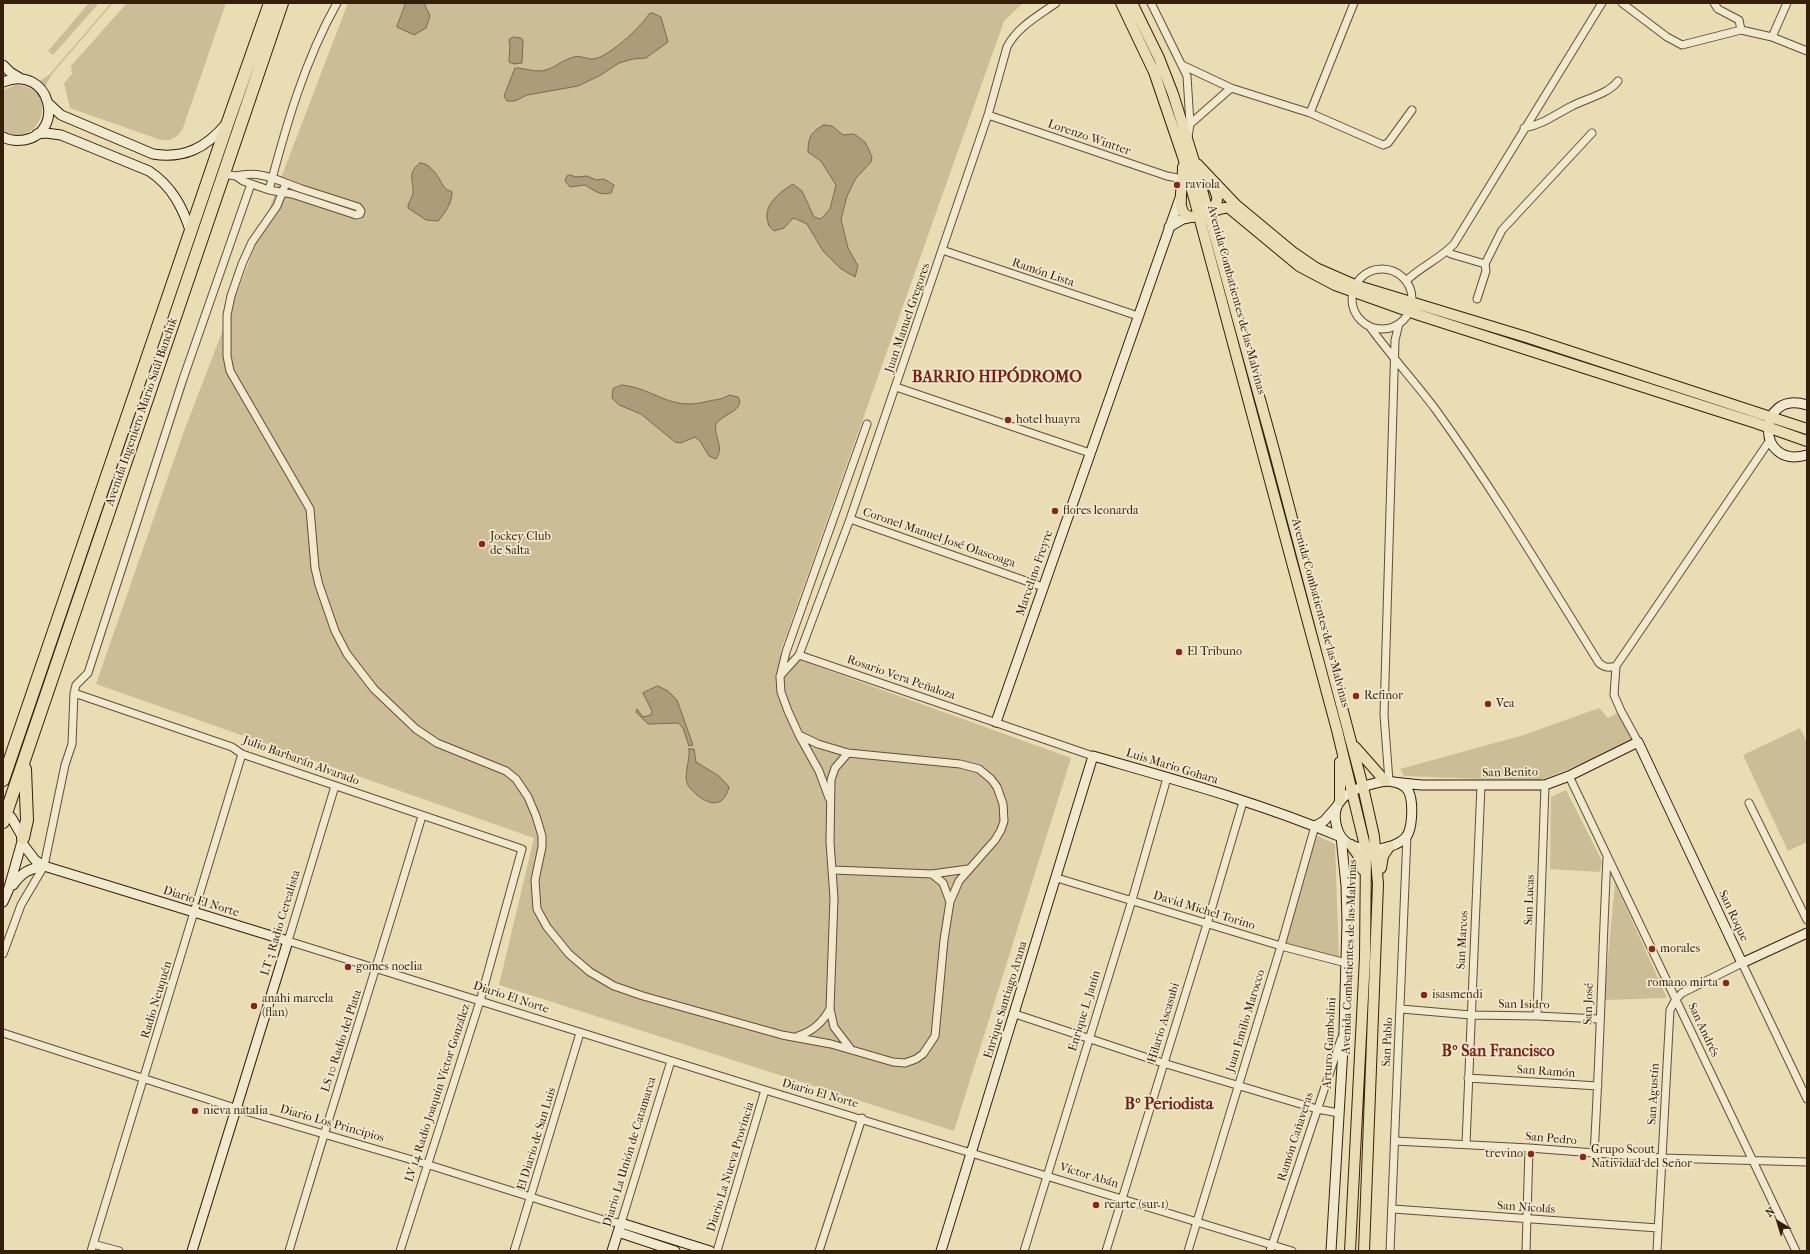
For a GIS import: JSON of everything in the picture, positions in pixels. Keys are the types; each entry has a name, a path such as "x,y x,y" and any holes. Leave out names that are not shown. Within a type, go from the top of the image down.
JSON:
{"highway":[{"name":"Avenida Ingeniero Mario Saúl Banchik","path":"3,780 270,3"},
{"name":"Avenida Ingeniero Mario Saúl Banchik","path":"4,816 282,3"},
{"path":"3,765 15,746"},
{"path":"23,840 26,820 26,755"}],"main road":[{"name":"Avenida Combatientes de las Malvinas","path":"1121,3 1154,72 1184,157 1363,786 1371,850 1378,884 1364,1251"},
{"name":"Avenida Combatientes de las Malvinas","path":"1132,3 1159,58 1194,161 1201,215 1352,792 1371,850 1367,889 1350,1251"},
{"path":"1184,157 1181,206 1186,214 1201,215 1223,207 1229,208 1299,266 1335,285 1354,288 1807,441"},
{"path":"1194,161 1210,180 1235,204 1302,259 1354,288"},
{"path":"1201,215 1216,204 1218,200 1210,180"},
{"path":"1410,307 1541,342 1807,429"},
{"path":"1337,730 1341,773 1339,803"},
{"path":"1351,742 1365,760 1389,782"},
{"path":"1351,845 1362,864 1367,889"},
{"path":"1378,884 1383,856 1389,847"}],"street":[{"path":"269,190 278,152 308,65 322,30 337,3"},
{"name":"Juan Manuel Gregores","path":"799,656 850,519 896,387 988,115 1007,47 1012,37 1018,30 1056,3"},
{"path":"1151,3 1187,76 1190,124 1188,140"},
{"path":"1310,113 1354,3"},
{"path":"1406,281 1414,273 1447,251 1454,244 1602,3"},
{"path":"1622,3 1667,37 1682,45 1741,30 1772,37 1807,51"},
{"path":"1714,3 1718,9 1739,20 1741,23 1741,30"},
{"path":"1772,37 1787,3"},
{"path":"3,65 10,72 20,78 31,81 40,87 46,96 48,103 47,120 37,134 28,140 18,141 3,137"},
{"path":"1182,65 1231,88 1310,113 1382,145 1388,142 1412,110"},
{"path":"3,82 10,79 20,78"},
{"path":"1524,128 1545,121 1609,89 1618,81"},
{"path":"1190,124 1231,88"},
{"path":"48,103 61,115 153,154 168,156 182,154 197,149 212,140 228,122"},
{"name":"Lorenzo Wintter","path":"988,115 1167,176 1183,179"},
{"path":"37,134 46,133 61,135 149,171 170,189 183,211 191,234"},
{"path":"1477,299 1486,271 1486,264 1502,230 1592,133"},
{"path":"223,174 236,176 251,184 269,190 283,194 292,194 356,215 360,214 361,211 358,208 272,177 246,173 236,176"},
{"path":"286,183 283,194 277,206 252,242 242,264 231,296 227,315 228,363 234,378 310,509 319,585 340,641 374,689 416,728 437,743 506,771 520,785 528,797 542,836 542,847 535,880 537,909 547,928 577,962 590,972 614,986 643,996 782,1035 850,1048 893,1062 905,1063 916,1059 923,1054 931,1044 937,1026 944,940 950,902 954,890 968,869 995,840 1004,821 1003,804 997,787 992,779 979,769 960,764 848,753 818,744 799,735"},
{"path":"3,954 22,905 44,866 65,765 72,744 74,693 76,684 88,673 183,379 251,184"},
{"name":"Marcelino Freyre","path":"996,722 1181,193"},
{"path":"1169,227 1183,219 1201,215"},
{"name":"Ramón Lista","path":"942,250 1138,316"},
{"path":"1447,251 1451,254 1486,264"},
{"path":"1351,845 1371,850 1389,847 1401,841 1407,835 1411,822 1411,797 1406,788 1389,782 1384,715 1394,359 1395,340 1398,324 1410,307 1411,295 1406,281 1398,274 1389,270 1379,269 1365,275 1354,288 1353,308 1360,319 1370,327 1394,359 1435,410 1477,469 1599,663 1604,667 1609,668 1616,666"},
{"path":"1370,327 1380,329 1390,328 1398,324"},
{"path":"896,387 1090,452"},
{"path":"1807,405 1799,402 1791,403 1776,410 1771,417 1768,427 1770,440 1774,448 1781,454 1790,457 1807,455"},
{"path":"830,805 819,771 799,735 788,711 781,692 780,677 786,652 867,424"},
{"path":"1638,742 1614,695 1616,666 1770,440"},
{"name":"Coronel Manuel José Olascoaga","path":"850,519 1043,587"},
{"path":"780,677 799,656"},
{"name":"Rosario Vera Peñaloza","path":"799,656 996,722"},
{"name":"Julio Barbarán Alvarado","path":"74,693 232,746 242,754 522,849"},
{"name":"Luis Mario Gohara","path":"996,722 1093,756 1316,826 1341,837 1351,845"},
{"name":"San Benito","path":"1339,803 1352,792 1363,786 1389,782 1421,785 1545,785 1569,776 1638,742"},
{"name":"San Roque","path":"1638,742 1807,1100"},
{"path":"848,753 832,772 830,842 834,898 830,1009 834,1027 850,1048"},
{"name":"Radio Neuquén","path":"92,1247 242,754"},
{"name":"Enrique Santiago Arana","path":"941,1251 1057,878 1093,756"},
{"name":"San Andrés","path":"1569,776 1796,1251"},
{"name":"Enrique L. Janín","path":"1024,1251 1048,1176 1088,1038 1132,900 1167,778"},
{"path":"1411,797 1421,785"},
{"name":"San Marcos","path":"1466,1144 1470,1015 1481,785"},
{"name":"San Lucas","path":"1537,1016 1545,785"},
{"name":"LT 3 Radio Cerealista","path":"192,1251 335,786"},
{"name":"Hilario Ascasubi","path":"1106,1251 1243,802"},
{"path":"1316,826 1324,820 1339,803"},
{"name":"Arturo Gambolini","path":"1331,1251 1344,1031 1346,964 1346,885 1341,837 1336,820 1339,803"},
{"path":"1749,803 1807,920"},
{"path":"4,816 14,822 35,860 44,866"},
{"name":"LS 10 Radio del Plata","path":"289,1251 324,1134 377,968 422,816"},
{"name":"Juan Emilio Marocco","path":"1188,1251 1198,1222 1316,826"},
{"name":"San Pablo","path":"1390,1251 1393,1209 1407,835"},
{"path":"3,902 8,891 23,840"},
{"name":"LV 14 Radio Joaquín Víctor González","path":"400,1251 426,1164 480,1001 522,849"},
{"name":"San José","path":"1594,1154 1607,856"},
{"path":"8,891 19,876 26,870 44,866"},
{"name":"Diario El Norte","path":"44,866 288,940 580,1033 862,1118 971,1153"},
{"path":"833,870 932,874 968,869"},
{"path":"932,874 943,883 950,902"},
{"name":"David Michel Torino","path":"1057,878 1207,924 1346,964"},
{"path":"1676,999 1682,993 1807,933"},
{"name":"San Agustín","path":"1657,1251 1670,1010 1676,999"},
{"path":"796,1037 815,1029 830,1009"},
{"name":"San Isidro","path":"1401,1009 1470,1015 1599,1019"},
{"path":"1015,1014 1163,1063 1317,1108 1339,1113"},
{"name":"Ramón Cañaveras","path":"1271,1248 1344,1031"},
{"name":"Diario Los Principios","path":"3,1033 235,1108 426,1164 610,1222 621,1223 696,1249 710,1251"},
{"name":"El Diario de San Luis","path":"514,1251 580,1033"},
{"name":"Diario La Unión de Catamarca","path":"612,1251 671,1061"},
{"name":"San Ramón","path":"1468,1078 1598,1086"},
{"name":"Diario La Nueva Provincia","path":"717,1251 765,1090"},
{"path":"819,1251 862,1118"},
{"name":"San Pedro","path":"1395,1141 1529,1148 1661,1158 1807,1162"},
{"path":"1526,1251 1529,1148"},
{"name":"Víctor Abán","path":"971,1153 1123,1198 1198,1222 1271,1248 1292,1251"},
{"name":"San Nicolás","path":"1393,1209 1658,1228"},
{"path":"610,1222 618,1232 676,1251"},
{"path":"92,1247 118,1251"}],"shaded area":[{"path":"89,3 99,3 53,55 48,51"},
{"path":"111,3 113,3 52,74 45,87 40,81 50,74"},
{"path":"127,3 226,3 183,128 178,135 169,140 158,139 70,108 64,83 73,73 71,71 72,68 70,67"},
{"name":"Jockey Club de Salta","path":"348,3 1023,3 1004,21 780,653 1071,758 954,1131 499,985 534,838 96,684 183,434"},
{"path":"406,3 424,3 430,16 426,28 414,35 397,27"},
{"path":"653,13 661,17 668,42 646,58 633,59 619,63 599,76 578,86 527,95 515,101 507,101 504,96 515,68 542,71 550,69 567,59 574,57 579,56 592,59 598,58 615,48 639,27 649,14"},
{"path":"513,37 521,38 523,40 522,63 514,64 509,62 509,40"},
{"path":"16,85 31,89 40,96 43,107 41,118 35,127 26,134 15,135 3,130 3,90"},
{"path":"824,125 832,126 843,135 853,134 857,136 865,142 872,157 871,162 856,178 847,196 841,219 848,248 858,266 855,277 840,268 823,251 807,224 794,218 784,228 774,231 769,226 767,220 768,208 770,204 781,192 793,184 802,191 814,217 821,219 830,209 836,185 821,161 808,152 810,139 813,132"},
{"path":"420,163 432,168 445,188 452,192 448,208 438,221 426,220 408,208 413,193 413,170"},
{"path":"570,175 576,177 587,176 596,180 604,179 614,185 611,193 607,194 597,192 585,185 570,187 565,181 567,176"},
{"path":"622,385 634,387 664,399 683,404 695,404 724,398 729,395 738,397 740,401 736,409 716,424 719,450 716,459 709,456 700,441 695,437 681,443 675,442 641,414 619,405 612,398 613,389"},
{"path":"658,686 668,691 677,700 693,745 689,746 683,728 678,723 648,724 636,712 637,709 643,717 651,715 652,711 643,693"},
{"path":"1599,708 1608,718 1621,711 1638,742 1538,781 1404,776 1400,769 1524,735"},
{"path":"1800,728 1807,742 1807,842 1788,851 1743,755"},
{"path":"689,749 694,749 696,762 719,776 729,787 727,794 720,801 712,803 702,799 688,785 686,776"},
{"path":"1566,790 1602,861 1600,872 1550,869 1551,797"},
{"path":"1317,836 1335,844 1339,958 1281,946"},
{"path":"1615,883 1667,998 1604,1000"}],"place":[{"name":"raviola","path":"1177,185"},
{"name":"hotel huayra","path":"1008,420"},
{"name":"flores leonarda","path":"1055,511"},
{"name":"Jockey Club de Salta","path":"482,544"},
{"name":"El Tribuno","path":"1179,652"},
{"name":"Refinor","path":"1356,696"},
{"name":"Vea","path":"1488,704"},
{"name":"morales","path":"1652,949"},
{"name":"gomes noelia","path":"348,967"},
{"name":"romano mirta","path":"1726,983"},
{"name":"isasmendi","path":"1424,995"},
{"name":"anahi marcela (flan)","path":"254,1006"},
{"name":"nieva natalia","path":"195,1111"},
{"name":"trevino","path":"1531,1154"},
{"name":"Grupo Scout Natividad del Señor","path":"1583,1157"},
{"name":"rearte (sur 1)","path":"1096,1205"}],"district":[{"name":"BARRIO HIPÓDROMO","path":"997,378"},
{"name":"Bº San Francisco","path":"1498,1052"},
{"name":"Bº Periodista","path":"1169,1105"}]}
